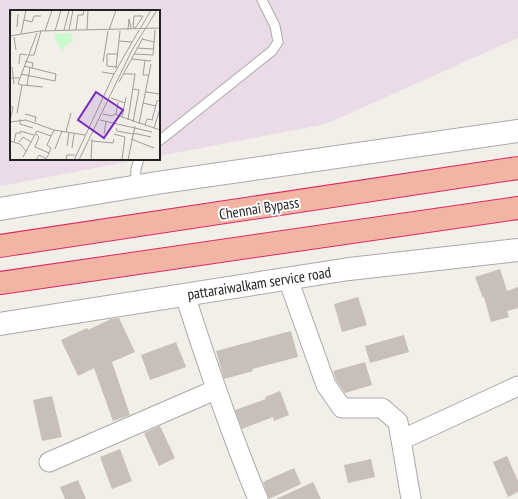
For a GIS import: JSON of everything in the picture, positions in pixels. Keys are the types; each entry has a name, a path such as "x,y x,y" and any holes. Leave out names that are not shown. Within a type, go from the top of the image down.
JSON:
{"highway":[{"name":"Chennai Bypass","path":"0,246 518,168"},
{"path":"0,283 518,208"}],"street":[{"path":"0,209 134,187 518,131"},
{"name":"pattaraiwalkam service road","path":"0,324 349,269 518,250"},
{"path":"288,279 326,385 342,408 382,408 398,422 411,499"},
{"path":"185,295 215,390 258,499"},
{"path":"401,440 518,386"},
{"path":"49,462 215,390"}],"lane":[{"path":"160,140 272,51 278,42 275,26 262,0"},
{"path":"134,187 136,169 140,160"}],"shaded area":[{"path":"0,0 518,0 518,38 326,124 160,156 160,10 10,10 10,160 137,160 1,186"}],"building":[{"path":"500,269 507,291 518,287 518,308 507,311 509,317 491,322 484,297 483,298 475,277"},
{"path":"358,297 367,325 342,332 334,304"},
{"path":"119,318 135,352 112,362 130,415 113,421 94,368 78,376 61,340 87,328 88,330 111,319"},
{"path":"291,331 298,357 252,369 253,371 224,379 216,351"},
{"path":"404,335 409,352 370,363 365,346"},
{"path":"176,342 186,367 150,380 141,355"},
{"path":"365,362 372,385 345,393 336,380 333,371"},
{"path":"280,391 289,415 274,421 273,417 242,429 235,410 266,399 265,397"},
{"path":"52,396 62,437 42,441 33,400"},
{"path":"160,426 175,458 159,466 144,433"},
{"path":"120,449 132,481 112,489 100,457"},
{"path":"507,456 518,481 518,492 508,497 493,462"},
{"path":"371,459 375,477 348,483 344,465"},
{"path":"294,468 301,484 269,499 263,482"},
{"path":"78,480 86,499 65,499 60,487"},
{"path":"313,482 321,499 276,499"}]}
